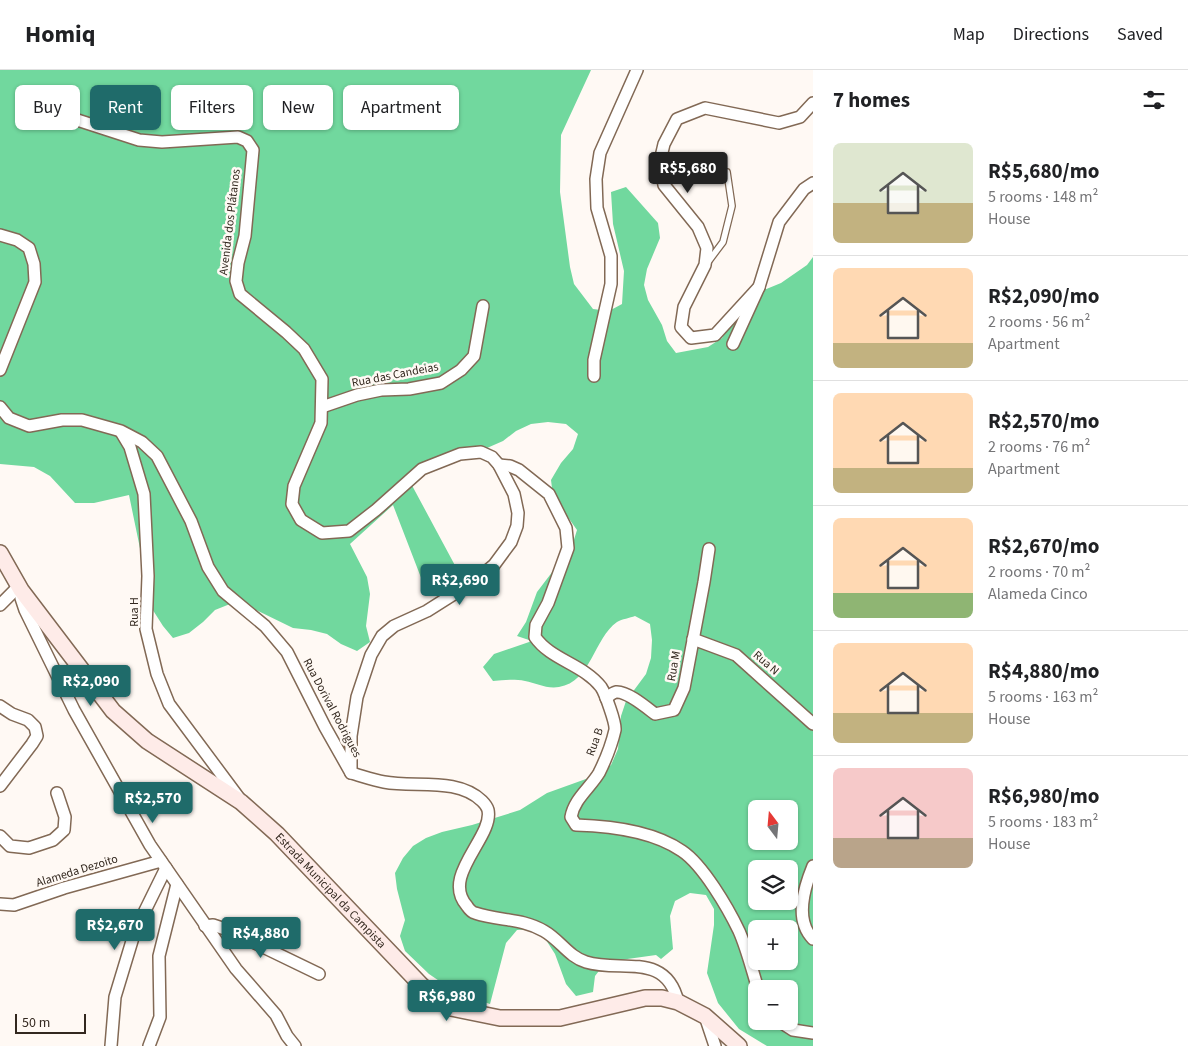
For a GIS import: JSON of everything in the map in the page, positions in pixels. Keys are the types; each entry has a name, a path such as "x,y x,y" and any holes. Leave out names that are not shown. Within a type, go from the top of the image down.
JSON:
{"main road":[{"name":"Estrada Municipal da Campista","path":"0,553 20,588 113,711 147,740 242,802 277,834 422,986 451,1008 500,1018 560,1018 645,998 662,998 678,1002 705,1016 739,1046"}],"street":[{"path":"594,376 594,360 611,284 611,256 597,208 596,179 600,153 637,70"},
{"path":"759,287 715,335 691,338 681,327 684,307 705,266 707,248 698,227 664,185 660,161 664,144 677,119 705,108 778,123 800,117 813,102"},
{"name":"Avenida dos Plátanos","path":"80,121 139,140 162,142 238,137 247,141 253,150 245,236 238,263 236,281 240,294 304,349 322,380 321,422 294,486 292,504 300,520 322,533 348,531 376,510 422,469 460,454 482,452 492,457 499,465"},
{"path":"733,344 759,287 778,222 804,190 813,182"},
{"path":"0,235 18,240 29,248 34,264 35,282 0,370"},
{"name":"Rua das Candeias","path":"322,407 357,395 381,390 409,389 441,383 461,370 474,356 483,306"},
{"name":"Rua Dorival Rodrigues","path":"0,407 9,418 29,426 62,420 82,420 120,431 142,442 157,456 191,520 208,567 223,591 265,626 287,652 351,773 384,782 464,789 476,795 487,807 490,818 472,852 458,888 461,900 473,913 520,921 544,931 558,941 574,957 587,963 606,966 636,966 656,972 672,986 678,1002"},
{"name":"Rua H","path":"120,431 130,447 144,494 148,576 146,630 157,674 168,704 242,802"},
{"path":"351,773 351,736 357,696 371,655 382,636 394,626 427,611 476,580 494,565 511,542 517,526 518,513 514,494 499,465"},
{"name":"Rua B","path":"499,465 510,466 519,470 549,494 566,528 568,548 548,604 536,625 534,637 542,647 586,672 601,687 615,728 599,773 573,807 571,817 576,826 592,826 650,835 682,850 698,864 739,931 755,980"},
{"name":"Rua M","path":"606,698 612,693 618,692 627,695 655,714 674,710 684,688 709,549"},
{"path":"0,605 20,588"},
{"path":"20,588 25,610 74,710 150,845 236,969 276,1015 294,1046"},
{"name":"Rua N","path":"693,639 736,655 813,724"},
{"path":"0,706 12,714 28,720 35,727 37,736 0,786"},
{"path":"0,836 10,846 29,848 54,840 64,830 65,816 57,793"},
{"path":"111,1046 115,997 135,931 163,865"},
{"name":"Alameda Dezoito","path":"0,904 14,905 64,888 163,865"},
{"path":"813,866 803,900 803,922 806,931 813,939"},
{"path":"150,1046 160,1018 159,956 177,884"},
{"path":"205,926 218,926 228,930 319,974"},
{"path":"705,1016 715,1046"},
{"path":"794,1030 813,1033"}],"lane":[{"path":"705,266 723,242 732,206 727,172"}],"green space":[{"path":"0,70 591,70 561,135 560,192 574,284 593,309 609,311 622,304 624,271 613,224 611,192 626,187 658,223 660,238 647,269 644,285 648,300 662,325 667,341 676,353 708,347 722,338 740,310 764,290 781,283 807,265 813,257 813,1046 767,1046 739,1029 718,1003 707,973 714,925 714,909 706,895 690,893 675,901 670,916 673,949 661,959 656,955 606,962 595,976 593,992 576,996 566,984 555,954 546,940 534,929 517,930 506,943 490,1004 457,993 429,974 405,951 400,936 405,920 395,873 403,858 413,846 426,838 442,832 520,810 547,793 597,775 611,765 618,749 621,716 626,701 646,674 651,658 652,640 650,624 635,616 617,622 609,629 578,677 570,683 559,687 545,687 521,680 493,681 483,667 494,654 532,641 517,636 526,622 537,592 572,546 577,530 553,496 551,480 561,463 573,449 578,434 566,424 548,422 531,424 516,431 483,452 408,478 458,571 425,588 393,505 350,544 367,577 370,594 366,626 370,642 357,651 341,644 327,634 293,628 246,605 230,604 215,610 189,633 173,638 142,593 142,558 129,495 94,503 75,503 50,476 34,467 0,464"}]}
